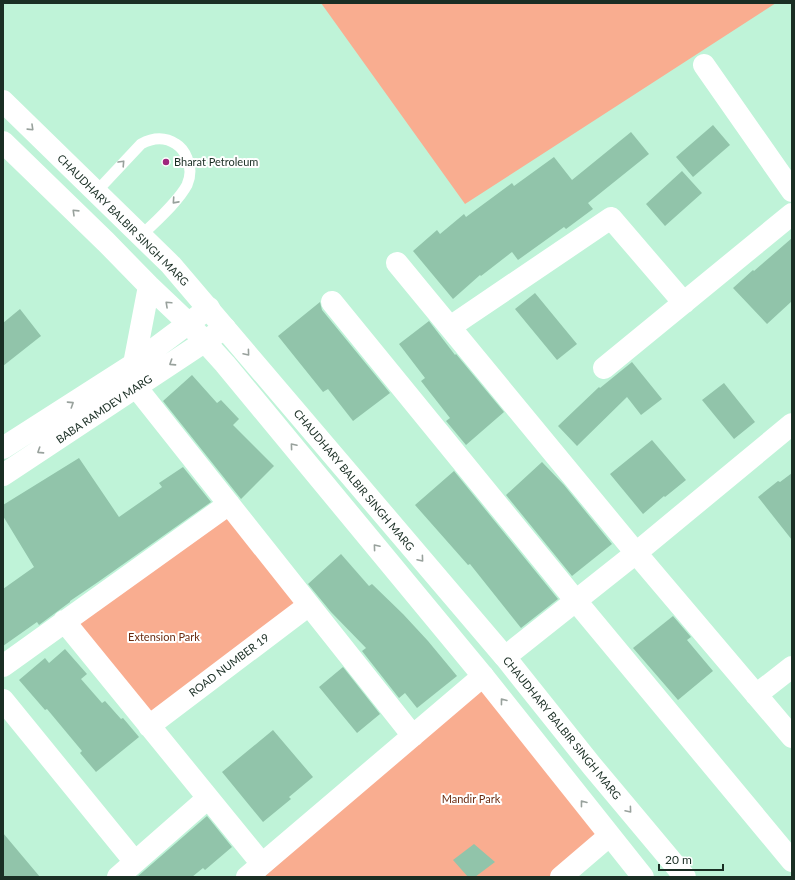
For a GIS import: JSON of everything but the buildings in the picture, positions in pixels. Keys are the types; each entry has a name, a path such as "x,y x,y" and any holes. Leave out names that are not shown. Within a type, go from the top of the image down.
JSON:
{"street":[{"path":"704,65 792,191"},
{"name":"CHAUDHARY BALBIR SINGH MARG","path":"3,101 171,265 209,308 505,657 592,766 685,877"},
{"path":"4,144 188,323 225,364 483,676 643,877"},
{"path":"604,368 792,214"},
{"path":"450,327 611,218 684,303"},
{"path":"397,264 792,737"},
{"path":"134,364 149,286"},
{"path":"332,302 576,601 792,861"},
{"name":"BABA RAMDEV MARG","path":"3,448 134,364 209,308"},
{"name":"BABA RAMDEV MARG","path":"3,475 225,328"},
{"path":"136,387 413,736"},
{"path":"505,657 576,601 792,424"},
{"path":"3,666 229,504"},
{"name":"ROAD NUMBER 19","path":"149,726 309,605"},
{"path":"64,622 208,798 255,870 483,676"},
{"path":"756,695 792,667"},
{"path":"3,700 135,862"},
{"path":"118,877 208,798"},
{"path":"561,877 609,836"}],"lane":[{"path":"96,192 141,144 148,140 157,139 167,139 176,144 185,153 189,163 190,174 187,184 176,200 141,236"}],"green space":[{"path":"321,3 776,3 465,204"},
{"name":"Extension Park","path":"226,515 309,605 149,726 77,623"},
{"name":"Mandir Park","path":"480,685 601,835 549,877 264,877"}],"place":[{"name":"Bharat Petroleum","path":"166,162"}]}
